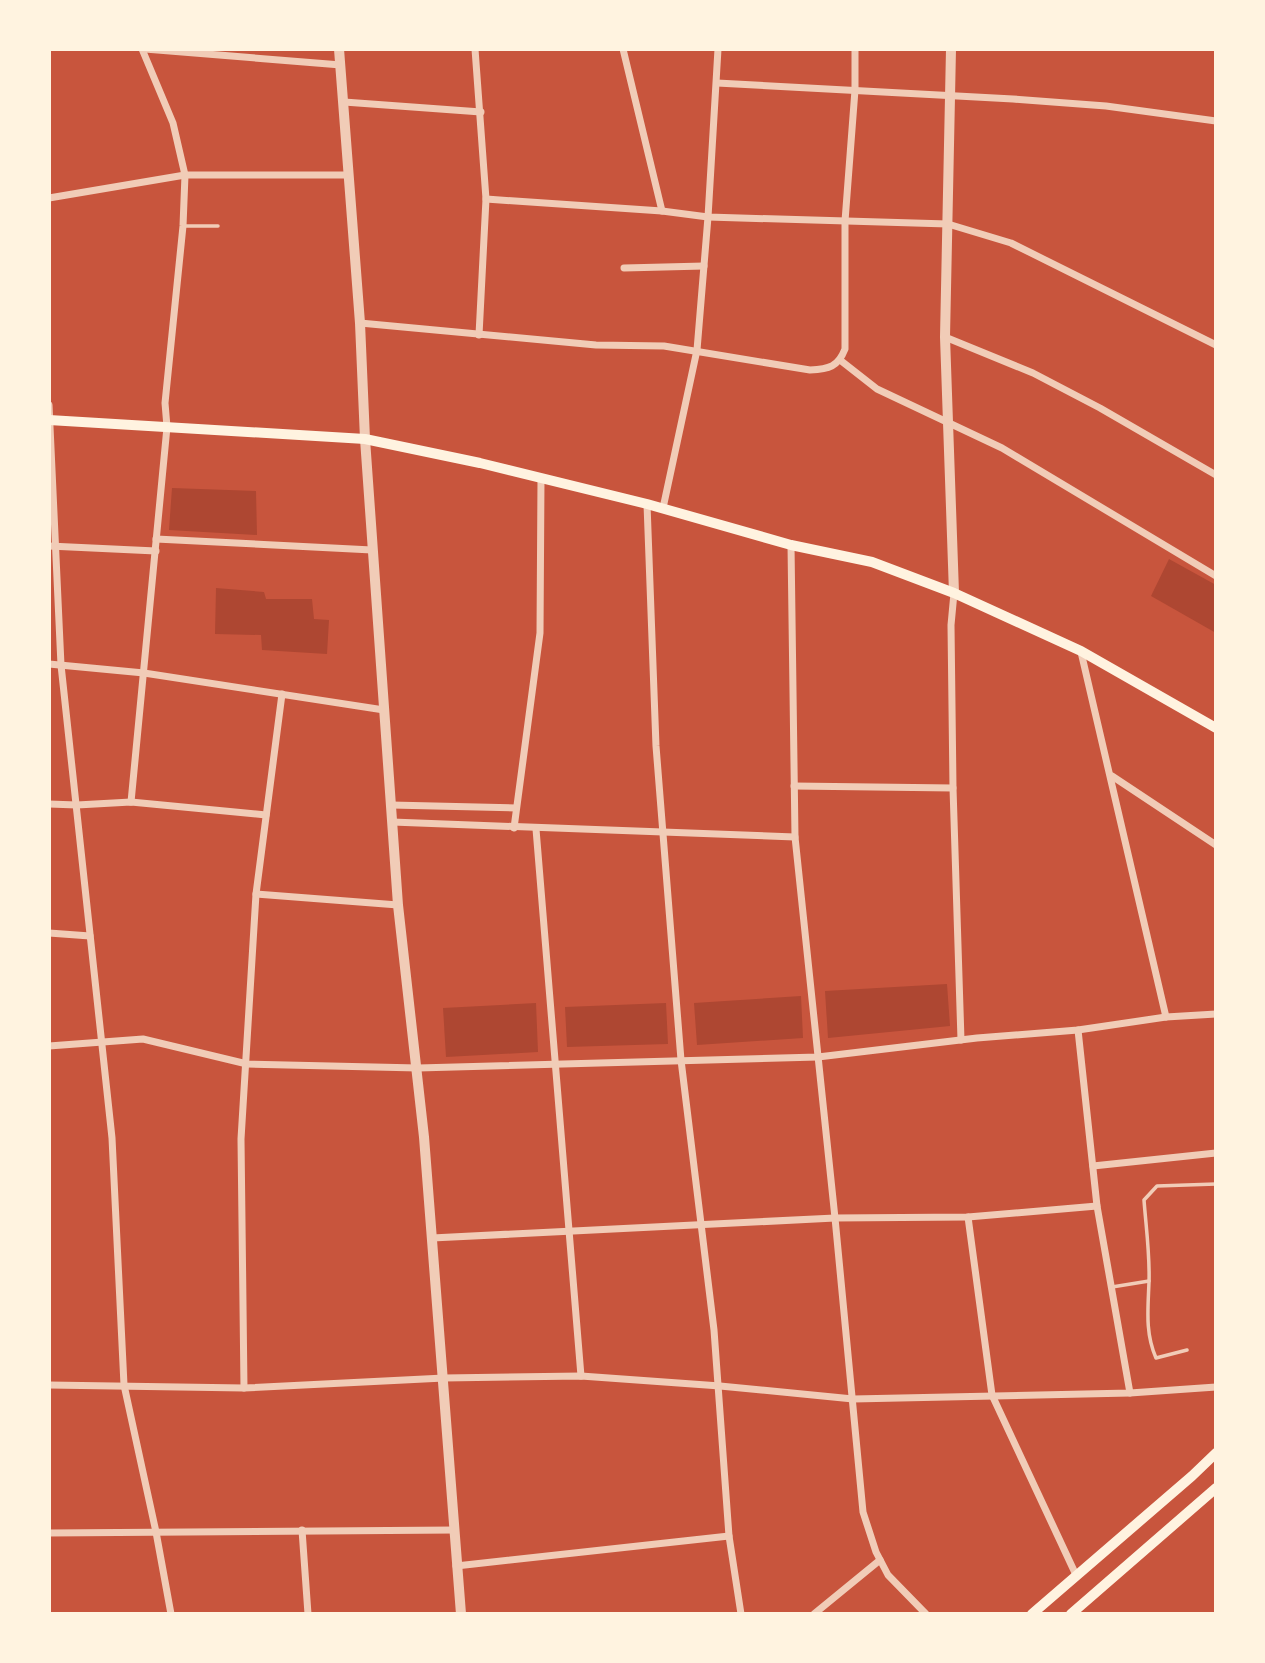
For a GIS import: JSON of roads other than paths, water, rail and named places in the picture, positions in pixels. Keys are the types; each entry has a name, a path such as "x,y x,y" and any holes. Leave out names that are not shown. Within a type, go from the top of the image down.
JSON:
{"main road":[{"path":"50,420 365,439 480,463 663,508 790,545 872,562 954,593 1081,651 1216,728"},
{"path":"1032,1614 1216,1453"},
{"path":"1071,1614 1216,1488"}],"street":[{"path":"131,802 167,427 166,403 184,226 186,175 173,123 144,49 341,65"},
{"path":"339,49 360,323 372,550 398,905 418,1068 461,1614"},
{"path":"475,49 486,199 479,335"},
{"path":"623,49 662,211"},
{"path":"663,508 697,350 718,49"},
{"path":"360,323 479,335 697,350 810,370 835,366 841,360 845,349 845,220 855,90 855,49"},
{"path":"951,49 945,337 954,593 951,625 953,788 961,1040"},
{"path":"717,83 1106,106 1216,121"},
{"path":"344,102 481,112"},
{"path":"49,198 186,175 349,175"},
{"path":"486,199 662,211 708,218 948,224 1011,243 1216,345"},
{"path":"624,268 704,266"},
{"path":"945,337 1033,373 1216,475"},
{"path":"841,360 877,389 1002,448 1216,576"},
{"path":"49,405 52,546 61,665 114,1177 124,1385 171,1614"},
{"path":"514,828 540,633 541,479"},
{"path":"647,504 655,721 681,1060 720,1386 729,1536 741,1614"},
{"path":"156,539 372,550"},
{"path":"790,545 795,837 863,1513 888,1575 926,1614"},
{"path":"52,546 156,551"},
{"path":"1081,651 1166,1017"},
{"path":"49,664 144,673 384,710"},
{"path":"244,1388 241,1139 257,894 282,694"},
{"path":"1111,776 1216,845"},
{"path":"794,786 953,788"},
{"path":"49,804 77,806 131,802 266,815"},
{"path":"391,805 516,808"},
{"path":"392,822 795,837"},
{"path":"536,829 581,1376"},
{"path":"257,894 398,905"},
{"path":"49,933 90,936"},
{"path":"49,1046 143,1039 247,1065 418,1068 818,1057 961,1040 1078,1030 1166,1017 1216,1014"},
{"path":"1078,1030 1097,1206 1130,1393"},
{"path":"1093,1166 1216,1153"},
{"path":"432,1238 835,1218 968,1217 1097,1206"},
{"path":"968,1217 992,1395 1076,1575"},
{"path":"49,1385 244,1388 444,1378 581,1376 853,1399 1130,1393 1216,1387"},
{"path":"302,1530 308,1614"},
{"path":"49,1533 454,1530"},
{"path":"457,1566 729,1536"},
{"path":"814,1614 880,1560"}],"lane":[{"path":"184,226 218,226"},
{"path":"1187,1350 1156,1358 1151,1346 1147,1312 1149,1281 1144,1200 1157,1186 1216,1184"},
{"path":"1112,1287 1149,1281"}]}
